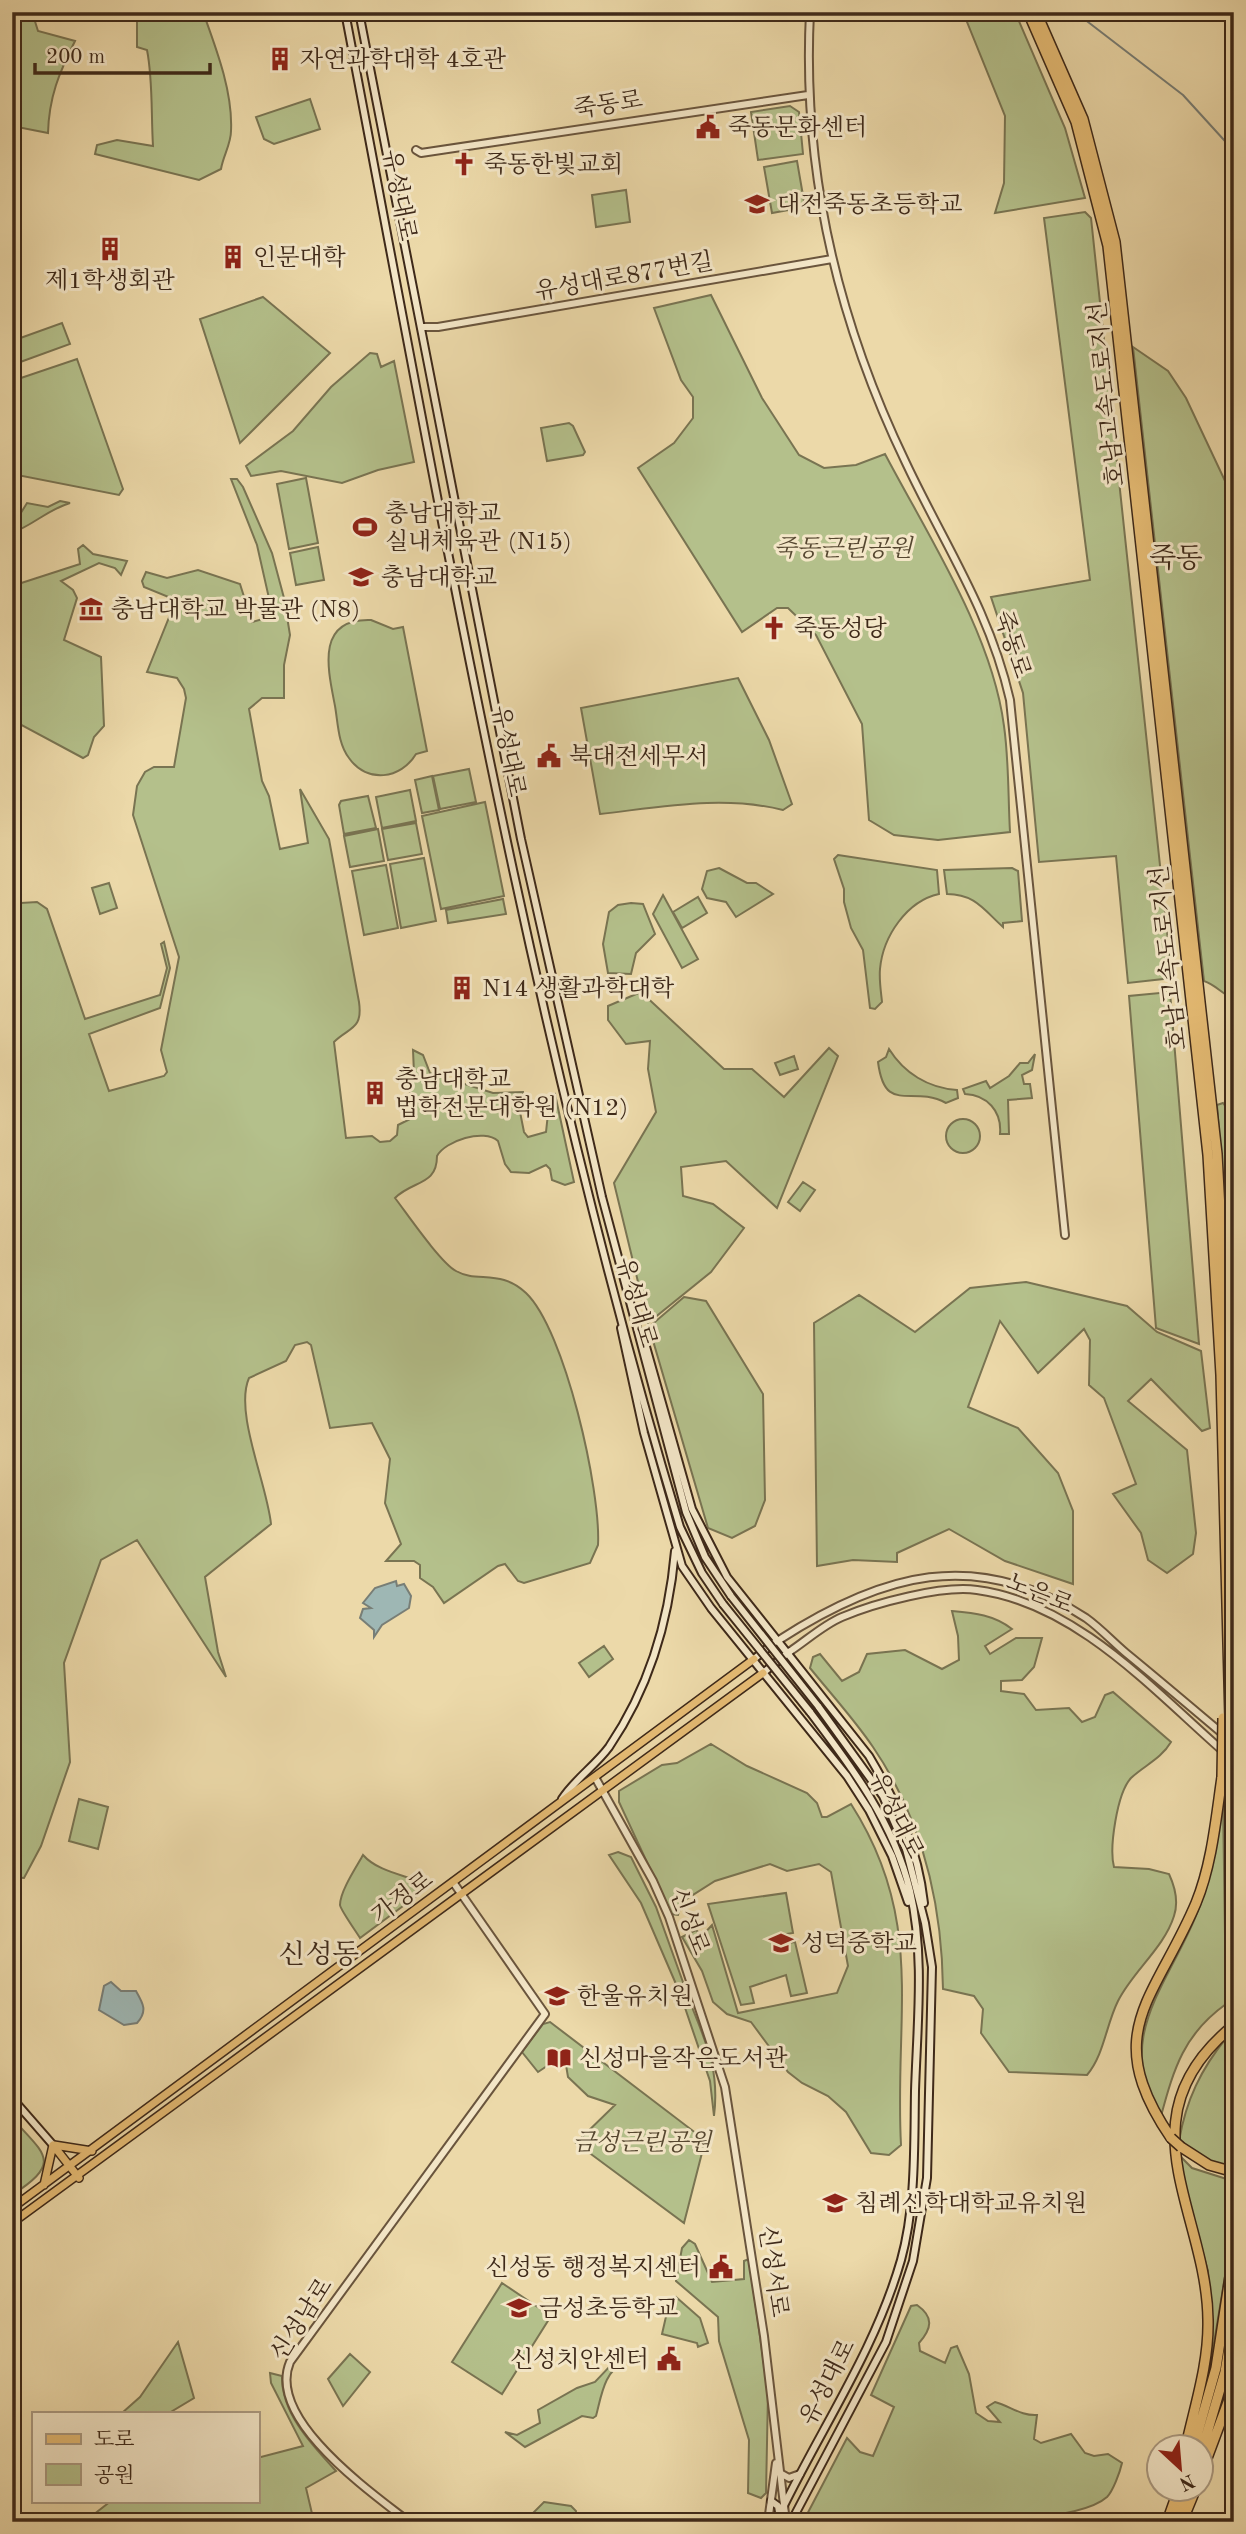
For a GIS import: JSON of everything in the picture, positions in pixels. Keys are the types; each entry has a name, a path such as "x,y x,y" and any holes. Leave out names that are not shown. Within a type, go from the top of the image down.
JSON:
{"highway":[{"name":"호남고속도로지선","path":"1028,12 1076,122 1108,246 1208,1155 1226,1541 1226,1718 1234,1916"},
{"name":"호남고속도로지선","path":"1037,12 1083,120 1115,242 1217,1154 1234,1531"},
{"path":"1226,1718 1222,1777 1214,1829 1197,1900 1144,2003 1137,2034 1137,2062 1142,2088 1151,2109 1171,2138 1209,2165 1234,2172"},
{"path":"1189,2432 1205,2359 1209,2319 1205,2278 1179,2185 1175,2131 1184,2094 1198,2066 1234,2025"},
{"path":"1198,2432 1216,2368 1234,2251"},
{"path":"1207,2432 1225,2372 1234,2318"},
{"path":"1214,2440 1234,2386"},
{"path":"1165,2522 1170,2502"},
{"path":"1165,2522 1173,2502"},
{"path":"1176,2522 1184,2502"},
{"path":"1182,2522 1190,2502"}],"main road":[{"name":"유성대로","path":"345,12 507,842 585,1187 680,1527 702,1573 723,1604 810,1712 874,1802 910,1891 918,1970 914,2157 901,2258 871,2339 848,2389 776,2522"},
{"name":"유성대로","path":"359,12 521,839 602,1197 686,1512 705,1558 883,1796 906,1849 925,1923 932,1967 927,2178 913,2261 886,2342 788,2522"},
{"name":"죽동로","path":"810,12 808,95 818,189 843,306 872,390 910,472 968,579 1004,672 1014,719 1065,1235"},
{"name":"죽동로","path":"416,150 421,153 808,95"},
{"name":"유성대로877번길","path":"421,327 438,327 832,259"},
{"path":"632,1307 656,1374 692,1509 727,1577 869,1756 899,1809 916,1863 925,1923"},
{"path":"619,1308 627,1363 675,1549 691,1582 847,1776 869,1810 892,1856 914,1923"},
{"path":"558,1806 568,1789 607,1749 650,1669 665,1623 675,1549"},
{"name":"노은로","path":"779,1640 814,1617 891,1583 944,1575 995,1581 1047,1596 1088,1620 1234,1743"},
{"name":"노은로","path":"763,1673 840,1617 908,1595 975,1590 1011,1598 1047,1612 1084,1633 1234,1760"},
{"name":"가정로","path":"12,2208 596,1779 779,1640"},
{"name":"가정로","path":"12,2224 79,2178 763,1673"},
{"name":"신성로","path":"596,1779 653,1881 669,1917 725,2087"},
{"path":"453,1882 462,1894"},
{"name":"신성남로","path":"409,2522 343,2470 319,2447 288,2394 285,2382 290,2362 545,2014 488,1937 462,1894"},
{"name":"신성서로","path":"725,2087 764,2336 776,2462"},
{"path":"12,2098 79,2178"},
{"path":"53,2145 92,2151"},
{"path":"44,2186 53,2145"},
{"path":"776,2462 788,2522"},
{"path":"768,2522 776,2462"},
{"path":"780,2473 789,2478 800,2474"},
{"path":"771,2501 778,2506 779,2514"}],"green space":[{"path":"12,12 32,12 38,31 75,41 56,86 50,108 48,133 12,126"},
{"path":"137,12 203,12 226,86 231,131 221,169 199,180 95,154 97,145 117,140 153,146 149,61 147,50 137,47"},
{"path":"963,12 1015,12 1065,128 1085,198 995,213 1004,183 1005,116"},
{"path":"310,99 320,129 274,144 264,139 256,117"},
{"path":"790,106 799,112 803,154 758,160 751,112"},
{"path":"797,161 805,207 772,213 764,167"},
{"path":"626,190 630,222 596,227 592,195"},
{"path":"1085,212 1091,218 1172,978 1128,983 1116,856 1039,862 1023,693 991,597 1090,580 1044,218"},
{"name":"죽동근린공원","path":"711,295 762,398 799,455 824,468 856,465 885,454 956,586 986,656 1004,726 1010,832 938,840 894,835 869,820 862,724 816,635 788,608 777,608 742,632 638,468 674,443 693,418 693,397 681,380 654,308"},
{"path":"263,297 330,353 240,443 200,319"},
{"path":"62,323 70,344 12,365 12,341"},
{"path":"1133,347 1168,371 1186,398 1234,500 1234,553 1227,558 1234,584 1234,999 1204,981"},
{"path":"370,353 377,354 381,367 394,361 414,462 378,470 342,483 281,471 251,476 246,466 293,431 331,387"},
{"path":"77,359 123,489 119,495 12,474 12,381"},
{"path":"569,423 585,452 583,455 547,461 541,428"},
{"path":"306,478 318,543 289,549 277,484"},
{"path":"231,479 237,479 243,487 272,553 290,635 284,665 284,698 262,698 249,709 262,781 269,796 280,849 308,843 300,789 329,839 359,1002 357,1023 334,1042 346,1138 372,1136 380,1142 390,1141 397,1135 398,1125 410,1119 412,1108 408,1079 414,1073 413,1050 423,1055 430,1073 493,1093 523,1092 524,1100 518,1102 524,1132 528,1137 546,1132 550,1095 555,1094 574,1182 565,1185 552,1180 550,1169 546,1165 529,1173 511,1172 505,1164 498,1141 492,1137 475,1136 456,1141 441,1151 433,1173 395,1198 449,1266 464,1274 507,1281 517,1286 526,1293 540,1312 554,1340 578,1413 594,1488 598,1545 590,1563 524,1583 518,1581 505,1564 498,1566 444,1603 433,1587 420,1578 420,1565 414,1561 386,1561 401,1544 385,1503 390,1459 372,1423 330,1428 311,1345 307,1342 295,1345 286,1361 249,1378 245,1392 248,1429 271,1524 205,1577 218,1652 226,1677 137,1540 101,1560 64,1663 70,1762 41,1846 24,1878 12,1877 12,878 21,903 37,902 47,909 85,1019 160,995 167,968 161,944 164,942 170,968 160,1008 89,1034 109,1091 164,1076 167,1072 161,1050 179,957 133,815 137,786 145,772 154,767 174,767 186,698 177,678 147,672 176,600 144,587 142,581 146,572 167,578 198,570 240,584 252,622 273,616 257,545"},
{"path":"60,501 70,503 12,533 12,518 19,516 27,503 48,507"},
{"path":"83,545 93,554 127,561 121,575 115,568 99,563 61,581 73,590 77,598 64,640 101,657 104,726 94,737 88,755 83,758 12,720 12,586 80,564 78,549"},
{"path":"318,547 324,580 296,585 290,553"},
{"path":"371,620 393,629 403,627 427,751 416,754 402,769 384,775 365,772 356,766 345,752 339,733 330,677 329,649 333,637 341,628 353,622"},
{"path":"738,678 769,740 792,804 783,810 738,803 715,803 600,814 581,708"},
{"path":"469,769 476,802 440,809 433,776"},
{"path":"432,776 439,810 422,813 415,780"},
{"path":"410,790 416,821 382,828 376,797"},
{"path":"368,796 376,828 344,834 339,805 341,801"},
{"path":"485,802 504,896 441,909 422,816"},
{"path":"416,823 422,854 388,860 382,829"},
{"path":"378,829 384,861 350,867 344,836"},
{"path":"838,855 937,870 939,894 927,898 907,912 886,944 880,969 882,1002 875,1009 870,1008 863,950 851,928 844,902 844,889 834,859"},
{"path":"424,858 436,921 401,928 390,864"},
{"path":"386,865 398,928 364,935 352,871"},
{"path":"719,868 747,883 756,883 773,894 736,917 726,902 707,898 702,889 707,871"},
{"path":"1012,868 1018,871 1022,921 1003,923 1003,927 972,900 947,894 944,870"},
{"path":"109,883 117,908 100,914 92,888"},
{"path":"663,895 698,959 682,968 653,914"},
{"path":"698,897 707,913 682,928 673,912"},
{"path":"503,899 506,914 448,923 446,910"},
{"path":"643,904 655,934 636,953 631,974 608,973 603,944 609,912 618,905"},
{"path":"641,992 724,1069 752,1069 784,1097 829,1048 838,1056 777,1208 726,1161 681,1167 683,1196 713,1204 744,1228 711,1272 648,1323 614,1183 656,1112 648,1069 650,1041 626,1044 608,1020 608,1006"},
{"path":"1170,992 1199,1344 1156,1328 1129,996"},
{"path":"889,1049 909,1072 936,1086 957,1090 958,1098 946,1103 922,1096 893,1094 881,1078 878,1062 886,1057"},
{"path":"1035,1054 1032,1070 1022,1075 1024,1084 1030,1084 1032,1098 1008,1100 1009,1134 1000,1134 998,1118 992,1106 980,1097 965,1094 963,1089 986,1081 990,1088 1009,1076 1020,1063 1028,1063"},
{"path":"794,1056 798,1069 780,1075 775,1063"},
{"path":"1223,1103 1226,1107 1225,1137 1234,1133 1234,1338 1217,1105"},
{"path":"963,1119 975,1124 980,1136 975,1148 963,1153 951,1148 946,1136 951,1124"},
{"path":"803,1182 815,1190 800,1211 788,1202"},
{"path":"1026,1282 1127,1306 1157,1332 1201,1351 1210,1428 1202,1431 1151,1379 1128,1401 1187,1450 1196,1533 1193,1554 1167,1573 1148,1560 1141,1533 1113,1494 1136,1484 1104,1398 1089,1385 1090,1340 1084,1329 1038,1373 1000,1321 968,1407 1018,1428 1058,1473 1073,1511 1073,1584 1005,1561 949,1529 897,1553 897,1562 853,1560 817,1566 814,1323 859,1295 915,1332 970,1288"},
{"path":"684,1297 706,1301 763,1394 765,1500 755,1526 732,1538 708,1528 649,1327"},
{"path":"952,1611 991,1618 1012,1629 985,1646 990,1654 1016,1638 1042,1638 1034,1667 1022,1680 1001,1681 1001,1691 1024,1694 1036,1710 1069,1708 1082,1722 1095,1717 1105,1695 1113,1692 1171,1742 1126,1785 1115,1821 1113,1858 1114,1867 1149,1869 1169,1874 1176,1894 1175,1910 1163,1939 1118,2001 1101,2049 1087,2075 1009,2072 981,2033 983,2009 974,1996 943,1989 939,1925 933,1894 926,1863 904,1803 873,1747 810,1668 813,1657 820,1654 842,1681 859,1672 867,1654 905,1650 942,1669 959,1660 958,1636"},
{"path":"604,1646 613,1659 589,1677 579,1663"},
{"path":"711,1744 747,1766 807,1793 817,1803 822,1817 851,1804 874,1847 889,1889 898,1929 902,1970 901,2145 889,2155 871,2153 846,2112 828,2096 802,2083 788,2072 751,2022 727,2014 713,2002 702,1971 682,1937 696,1930 702,1936 712,1925 738,2013 837,1993 848,1966 831,1872 819,1864 787,1871 770,1864 715,1881 682,1902 678,1915 671,1914 619,1802 619,1791 662,1765 677,1763"},
{"path":"79,1799 108,1807 98,1849 69,1841"},
{"path":"1223,1799 1226,2004 1200,2027 1190,2040 1176,2067 1161,2116 1147,2089 1142,2063 1143,2039 1159,1991 1201,1904 1213,1860"},
{"path":"618,1852 631,1857 656,1907 684,1985 679,1991 641,1903 609,1855"},
{"path":"363,1855 385,1870 430,1886 360,1938 340,1905 346,1886"},
{"path":"786,1893 793,1933 779,1935 780,1944 795,1942 807,1993 791,1996 786,1975 750,1987 754,2003 741,2005 708,1904"},
{"path":"688,1997 710,2055 715,2083 714,2116 710,2081 682,1999"},
{"name":"금성근린공원","path":"550,2022 701,2137 704,2145 684,2223 576,2143 615,2105 588,2096 568,2077 566,2065 553,2062 538,2072 522,2052 543,2024"},
{"path":"1227,2037 1232,2171 1210,2164 1179,2141 1196,2086"},
{"path":"12,2118 44,2158 38,2174 12,2195"},
{"path":"1179,2155 1192,2168 1233,2181 1228,2258 1212,2355 1208,2271 1188,2202"},
{"path":"689,2240 695,2244 712,2282 744,2279 744,2261 749,2259 768,2393 766,2493 761,2498 748,2493 749,2440 719,2341 718,2317 676,2281 682,2248"},
{"path":"502,2283 551,2316 502,2394 452,2362"},
{"path":"676,2297 700,2318 708,2343 698,2347 697,2343 662,2334 670,2299"},
{"path":"917,2305 929,2318 929,2328 919,2343 920,2351 945,2363 951,2348 957,2346 969,2374 976,2413 988,2421 1000,2422 987,2407 995,2402 1037,2415 1034,2439 1041,2443 1071,2434 1085,2453 1094,2456 1108,2454 1122,2463 1107,2497 1085,2508 1051,2516 1009,2520 962,2523 803,2522 847,2438 860,2452 873,2456 894,2407 871,2395 911,2306"},
{"path":"178,2342 194,2398 171,2412 123,2412 140,2397"},
{"path":"350,2354 370,2372 343,2406 328,2379"},
{"path":"626,2360 608,2377 596,2416 593,2418 582,2416 525,2447 505,2432 517,2435 540,2423 538,2410 577,2388 595,2382 611,2365"},
{"path":"270,2373 282,2376 283,2390 292,2415 308,2439 336,2471 306,2488 314,2522 84,2522 110,2502 259,2502 259,2457 303,2446 271,2383"},
{"path":"544,2502 571,2506 576,2511 574,2522 533,2522 531,2515"}],"water":[{"path":"396,1581 397,1586 404,1584 411,1596 409,1608 382,1625 374,1637 374,1630 360,1618 363,1609 371,1608 363,1603 375,1588"},
{"path":"111,1982 121,1991 136,1991 143,2007 137,2023 124,2025 99,2010 104,1986"}],"waterway":[{"path":"1075,12 1183,95 1234,151"}],"place":[{"name":"자연과학대학 4호관","path":"280,59"},
{"name":"죽동문화센터","path":"708,127"},
{"name":"죽동한빛교회","path":"464,164"},
{"name":"대전죽동초등학교","path":"757,204"},
{"name":"제1학생회관","path":"110,249"},
{"name":"인문대학","path":"233,257"},
{"name":"충남대학교 실내체육관 (N15)","path":"365,527"},
{"name":"충남대학교","path":"361,577"},
{"name":"충남대학교 박물관 (N8)","path":"91,609"},
{"name":"죽동성당","path":"774,628"},
{"name":"북대전세무서","path":"549,756"},
{"name":"N14 생활과학대학","path":"462,988"},
{"name":"충남대학교 법학전문대학원 (N12)","path":"375,1093"},
{"name":"성덕중학교","path":"781,1943"},
{"name":"한울유치원","path":"557,1996"},
{"name":"신성마을작은도서관","path":"559,2058"},
{"name":"침례신학대학교유치원","path":"835,2203"},
{"name":"신성동 행정복지센터","path":"721,2267"},
{"name":"금성초등학교","path":"519,2308"},
{"name":"신성치안센터","path":"669,2359"}],"district":[{"name":"죽동","path":"1176,557"},
{"name":"신성동","path":"319,1953"}]}
